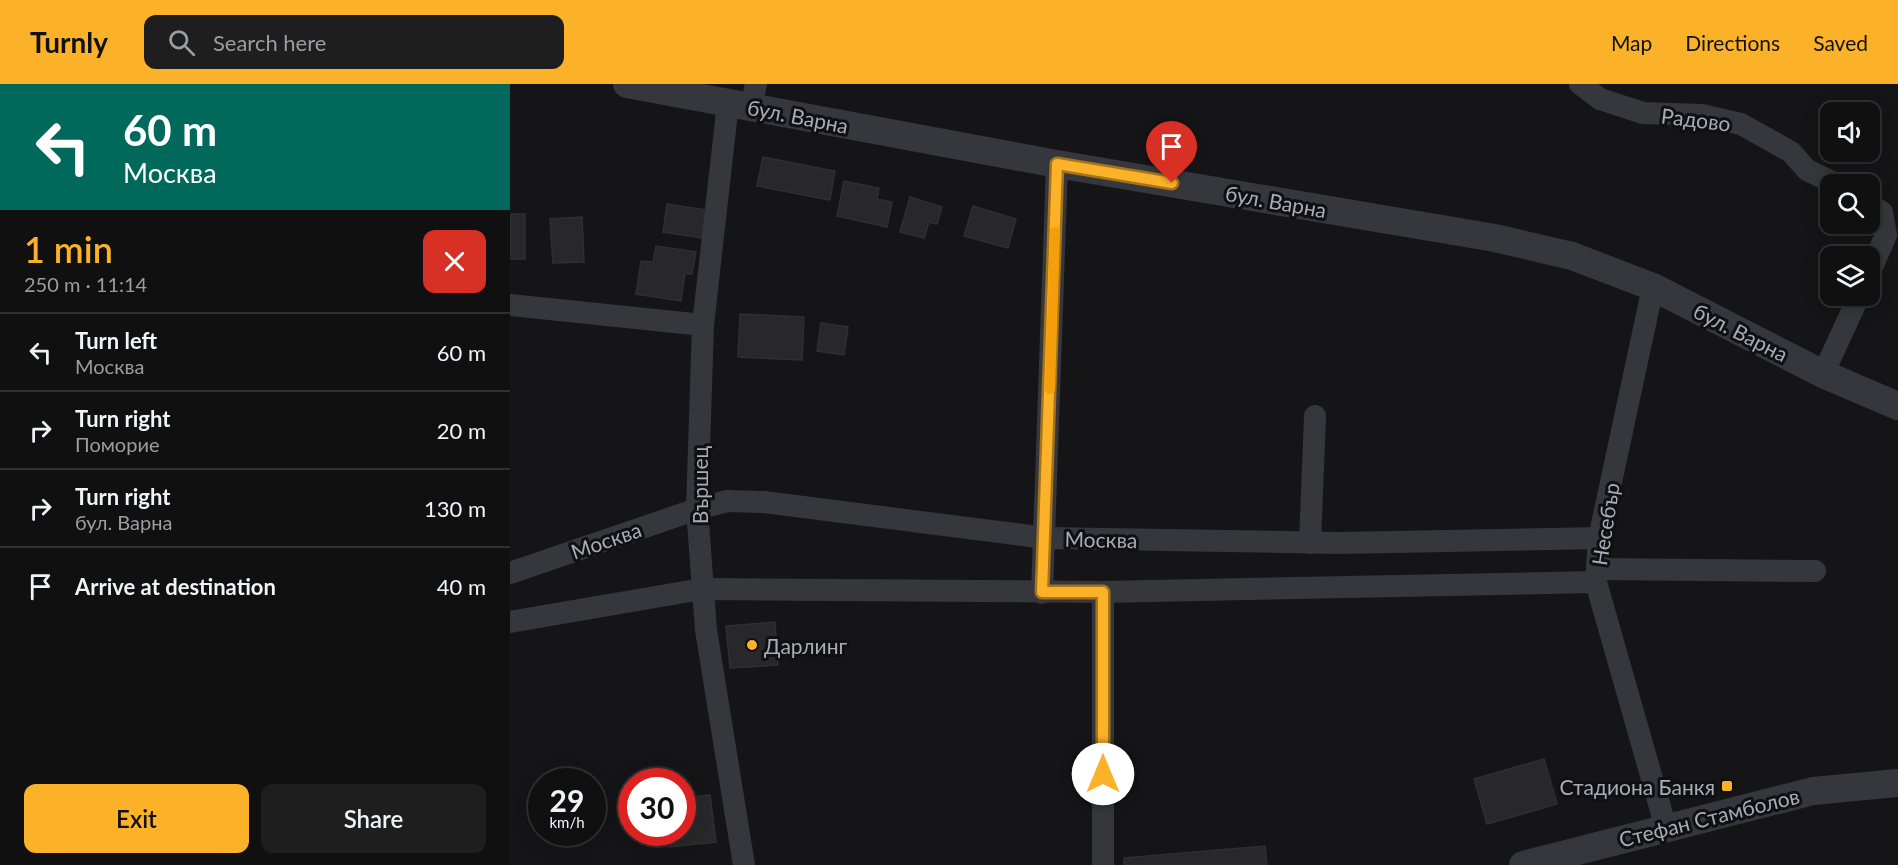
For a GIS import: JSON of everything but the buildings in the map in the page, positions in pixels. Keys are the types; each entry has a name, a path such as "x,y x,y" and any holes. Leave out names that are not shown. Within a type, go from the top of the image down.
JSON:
{"street":[{"name":"бул. Варна","path":"627,84 745,98 1057,164 1495,238 1572,256 1653,287 1823,374 1898,406"},
{"name":"Радово","path":"1580,84 1600,99 1643,112 1702,115 1741,124 1791,152 1808,170 1820,176"},
{"name":"Вършец","path":"744,865 706,630 697,510 703,325 745,98"},
{"path":"1042,592 1046,538 1057,164"},
{"path":"1880,211 1886,235 1880,248"},
{"name":"Несебър","path":"1653,287 1599,538 1596,576 1666,828"},
{"path":"510,305 703,325"},
{"path":"1823,374 1854,306"},
{"path":"1310,543 1315,416"},
{"name":"Москва","path":"510,573 728,501 764,502 1046,538 1310,543 1599,538"},
{"path":"510,622 702,589 1103,592 1815,571"},
{"path":"1103,592 1103,865"},
{"name":"Стефан Стамболов","path":"1523,865 1813,791 1898,783"}],"slow traffic":[{"path":"1050,389 1055,232"}],"place":[{"name":"Дарлинг","path":"752,645"},
{"name":"Стадиона Банкя","path":"1727,786"}],"route":[{"path":"1103,774 1103,592 1042,592 1046,538 1057,164 1172,183"}]}
